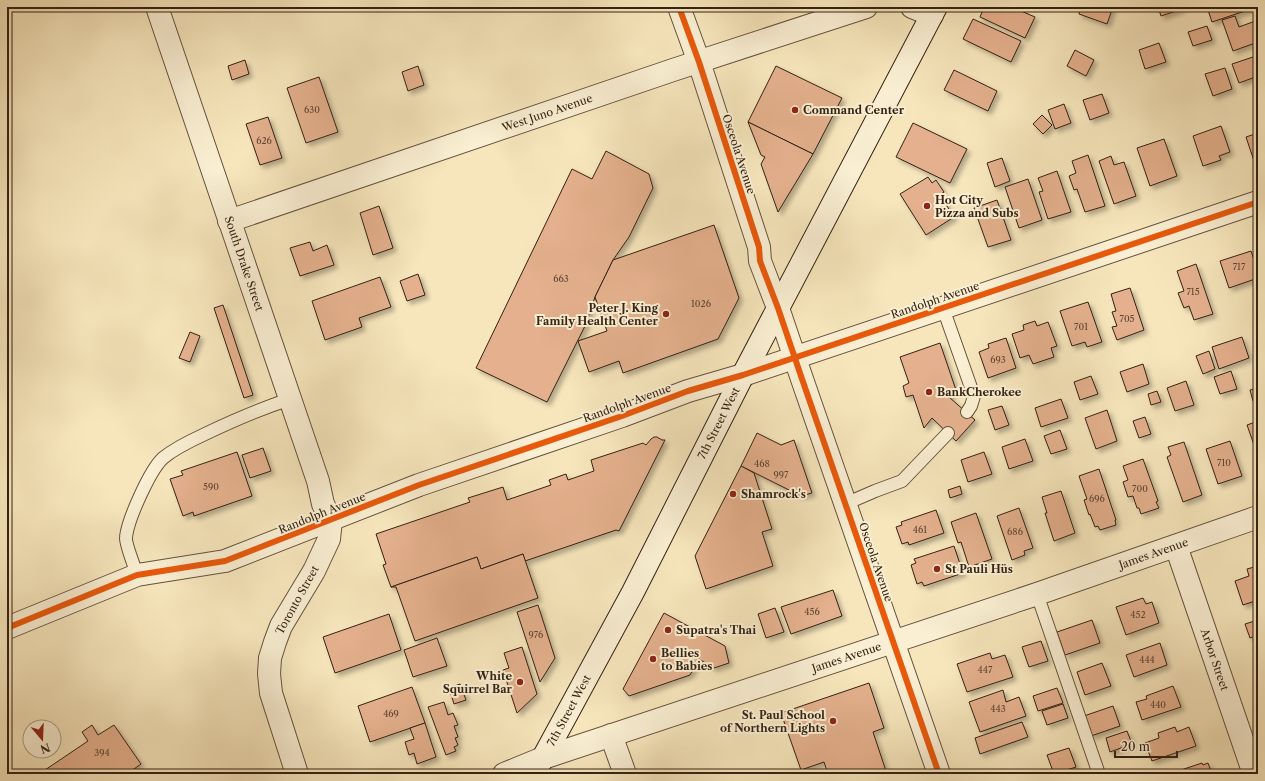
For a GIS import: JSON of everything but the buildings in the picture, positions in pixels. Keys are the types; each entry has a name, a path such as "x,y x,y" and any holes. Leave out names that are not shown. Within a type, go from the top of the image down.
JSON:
{"street":[{"name":"South Drake Street","path":"157,7 318,481 323,504 331,520"},
{"name":"Osceola Avenue","path":"679,7 699,62 759,247 760,261 778,308 939,774"},
{"name":"West Juno Avenue","path":"230,221 866,7"},
{"path":"912,7 934,11"},
{"name":"7th Street West","path":"538,766 637,584 743,375 934,11"},
{"name":"Randolph Avenue","path":"7,628 137,575 225,561 419,485 622,416 688,391 743,375 1258,202"},
{"name":"James Avenue","path":"504,774 538,766 611,735 1037,594 1258,517"},
{"name":"Toronto Street","path":"297,774 271,693 269,674 270,658 281,626 314,571 329,538 331,520"},
{"name":"Arbor Street","path":"1176,546 1254,774"},
{"path":"611,735 625,774"}],"lane":[{"path":"943,308 974,396 971,406 967,412"},
{"path":"137,575 126,538 133,512 148,479 163,458 187,443 231,421 290,399"},
{"path":"845,504 902,481 948,433"},
{"path":"1037,594 1099,774"}],"cycle path":[{"path":"679,7 699,62 759,247 760,261 778,308 939,774"},
{"path":"7,628 137,575 225,561 419,485 622,416 688,391 743,375 1258,202"}],"place":[{"name":"Command Center","path":"795,110"},
{"name":"Hot City Pizza and Subs","path":"927,206"},
{"name":"Peter J. King Family Health Center","path":"666,314"},
{"name":"BankCherokee","path":"929,392"},
{"name":"Shamrock's","path":"733,494"},
{"name":"St Pauli Hüs","path":"937,569"},
{"name":"Supatra's Thai","path":"668,630"},
{"name":"Bellies to Babies","path":"653,659"},
{"name":"White Squirrel Bar","path":"520,682"},
{"name":"St. Paul School of Northern Lights","path":"833,721"}]}
